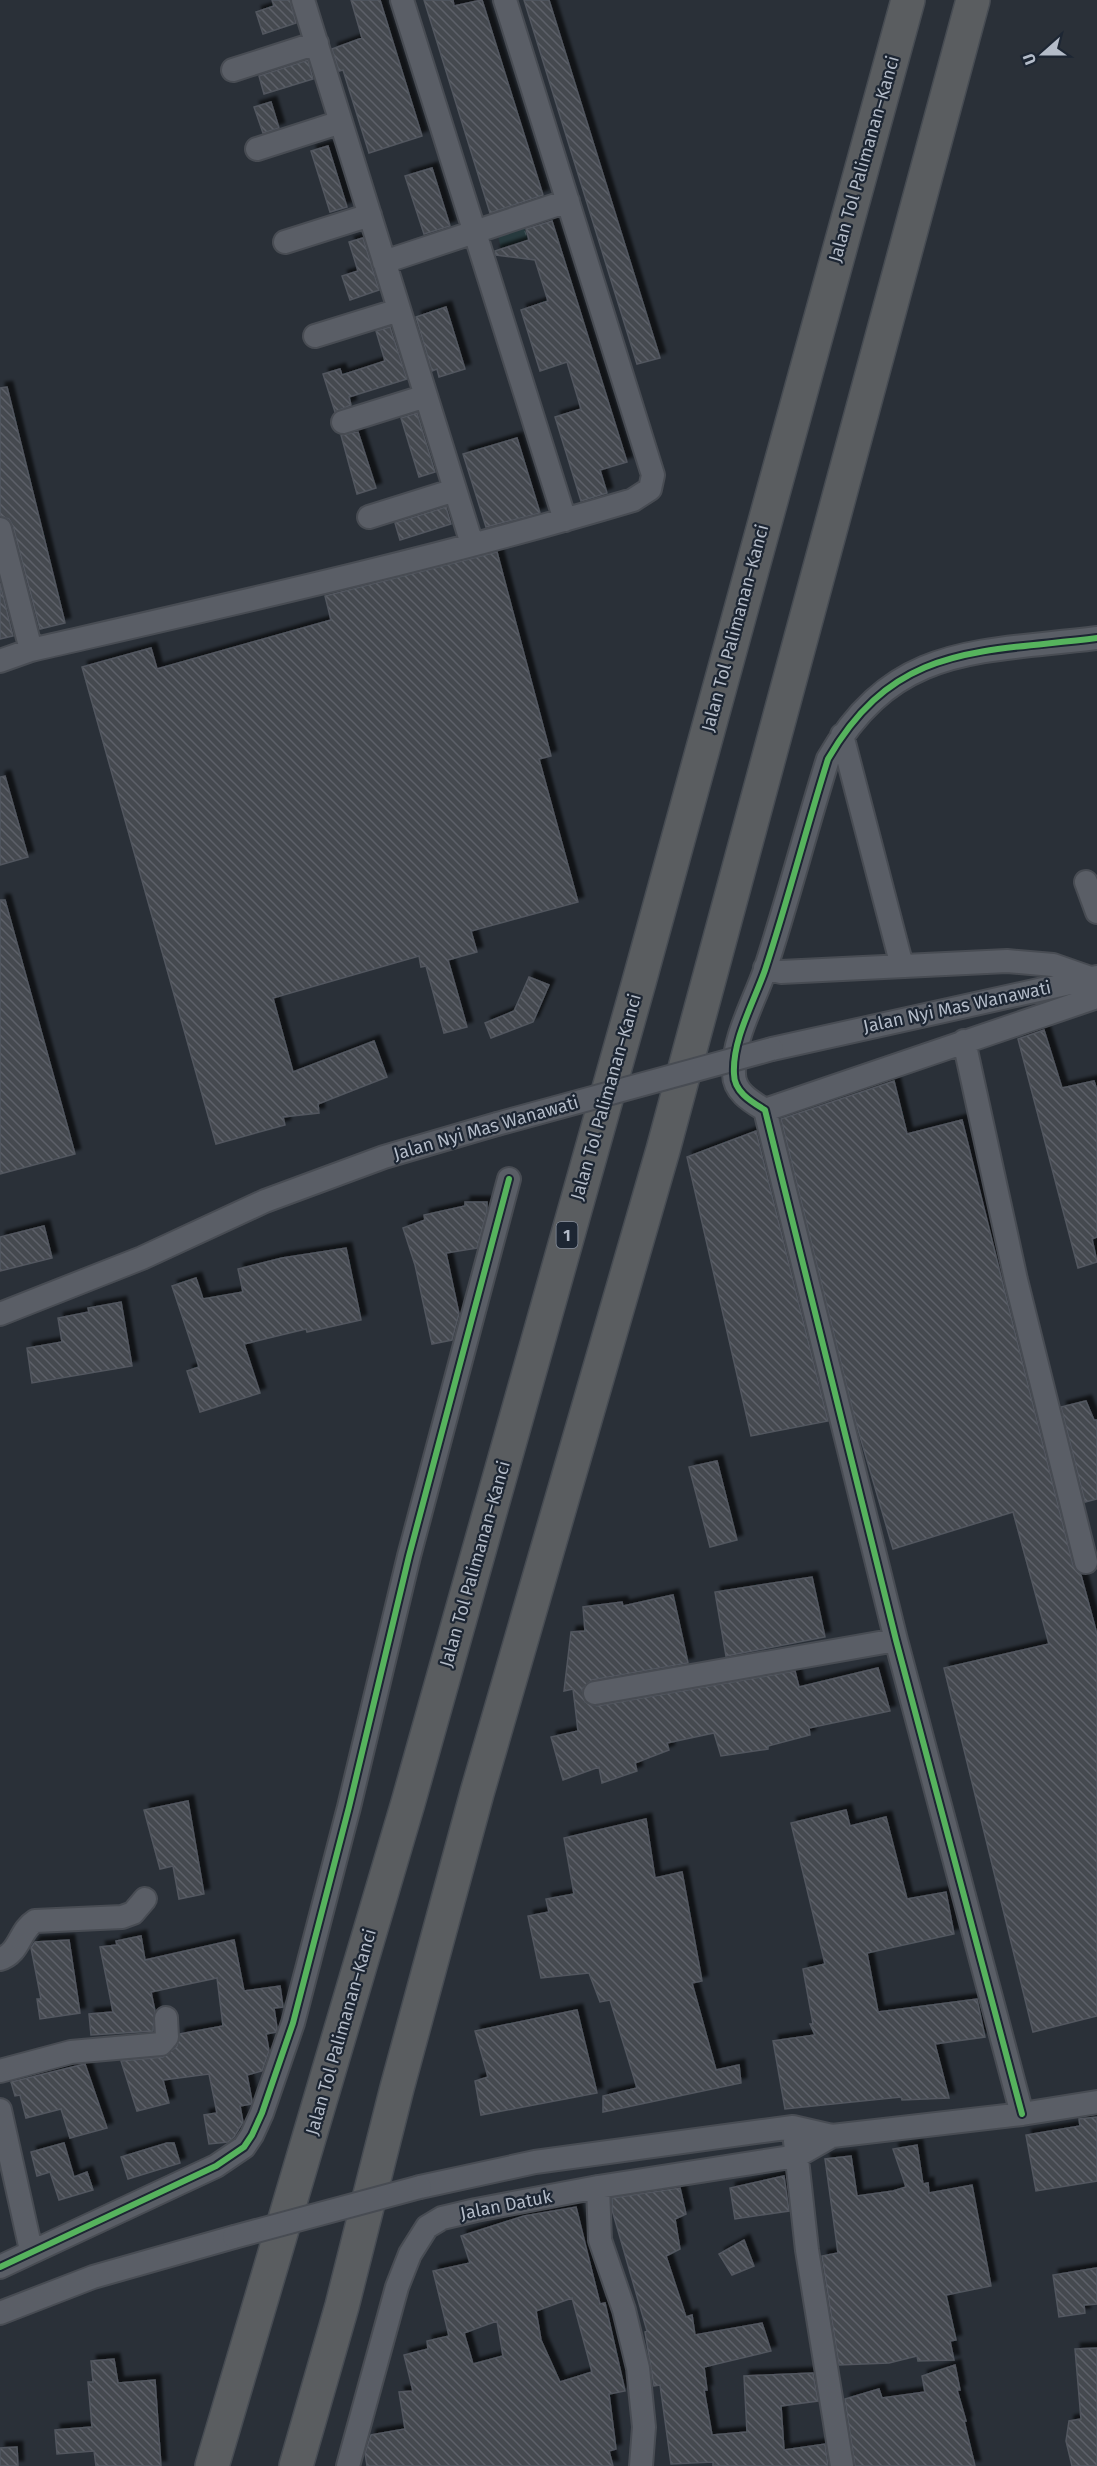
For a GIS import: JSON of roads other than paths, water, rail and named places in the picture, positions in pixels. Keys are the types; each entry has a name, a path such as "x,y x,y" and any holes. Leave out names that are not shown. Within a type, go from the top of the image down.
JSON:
{"highway":[{"name":"Jalan Tol Palimanan–Kanci","path":"212,2466 408,1803 635,993 908,0"},
{"path":"296,2466 342,2306 397,2088 474,1804 663,1150 973,0"},
{"path":"310,2466 342,2306"}],"street":[{"path":"303,0 472,544"},
{"path":"402,0 565,520"},
{"path":"0,661 31,650 294,589 565,520 643,495 650,489 653,475 505,0"},
{"path":"232,70 317,43"},
{"path":"257,149 341,122"},
{"path":"384,262 568,201"},
{"path":"285,242 370,215"},
{"path":"315,336 399,310"},
{"path":"343,422 426,396"},
{"path":"369,517 455,490"},
{"path":"0,529 31,650"},
{"path":"1022,2114 896,1640 765,1110 747,1099 739,1089 733,1075 738,1045 765,968 828,759 842,735 859,715 888,688 927,664 964,655 1097,638"},
{"path":"842,735 902,966"},
{"path":"1086,882 1097,912"},
{"path":"765,968 781,972 1007,960 1053,966 1095,984"},
{"path":"765,1110 964,1041 1095,984"},
{"name":"Jalan Nyi Mas Wanawati","path":"0,1314 142,1258 265,1201 384,1157 772,1049 1095,984"},
{"path":"964,1041 1016,1280 1086,1562"},
{"path":"0,2267 31,2250 216,2166 244,2146 262,2113 293,2023 349,1808 409,1556 509,1179"},
{"path":"595,1693 896,1640"},
{"path":"0,1959 14,1952 29,1925 35,1922 122,1917 133,1913 145,1899"},
{"path":"0,2071 71,2052 161,2044 167,2037 166,2018"},
{"path":"0,2313 93,2277 234,2237 420,2187 535,2162 793,2127 832,2136 1022,2114 1097,2102"},
{"path":"0,2110 31,2250"},
{"path":"793,2127 807,2250 842,2466"},
{"name":"Jalan Datuk","path":"348,2466 397,2288 410,2254 427,2228 442,2218 476,2210 598,2187 797,2156 832,2136"},
{"path":"598,2187 600,2240 624,2310 638,2368 644,2427 641,2466"}]}
